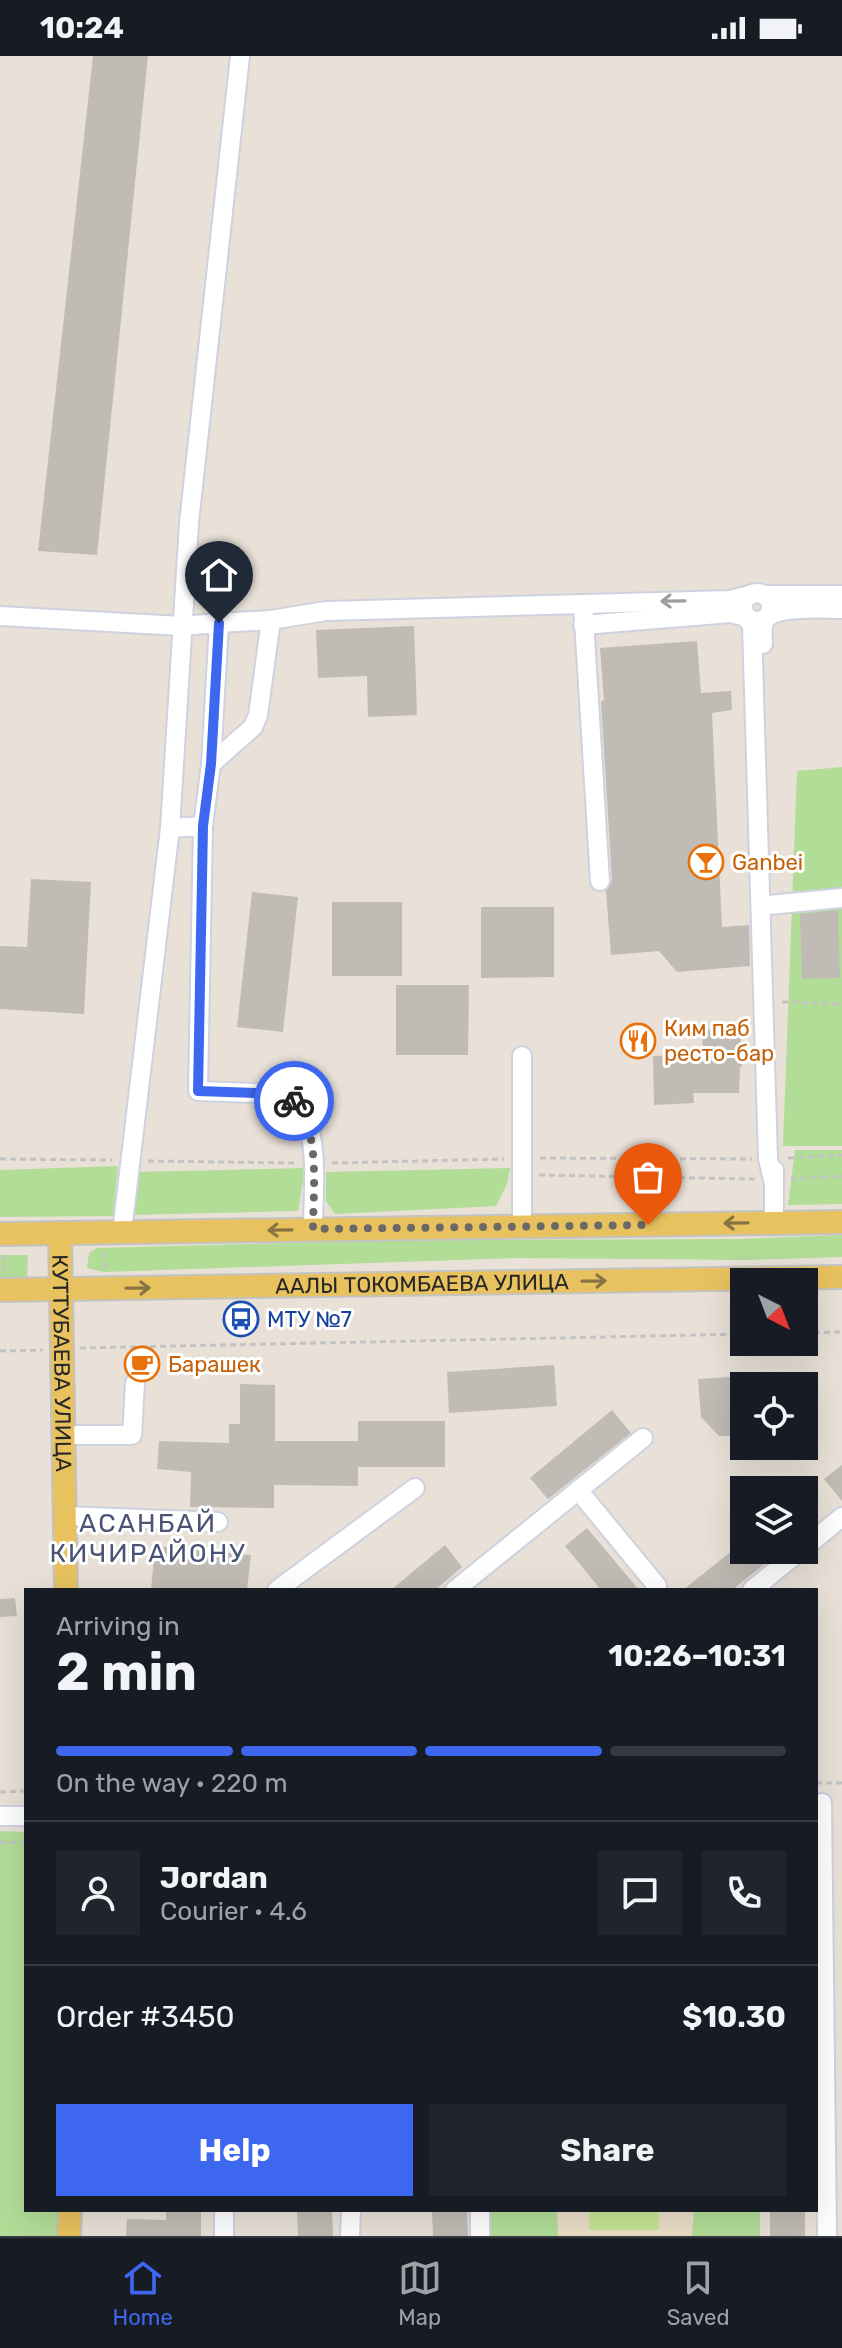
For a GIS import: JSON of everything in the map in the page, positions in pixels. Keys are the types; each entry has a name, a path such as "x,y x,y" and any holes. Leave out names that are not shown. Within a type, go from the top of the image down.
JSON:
{"main road":[{"path":"2,1245 60,1233 842,1222"},
{"name":"КУТТУБАЕВА УЛИЦА","path":"60,1233 66,1588"},
{"name":"ААЛЫ ТОКОМБАЕВА УЛИЦА","path":"2,1285 60,1290 842,1277"},
{"path":"69,2236 70,2212"}],"street":[{"path":"122,1232 170,828 189,523 240,56"},
{"path":"0,616 181,626 271,620 326,611 730,600 757,595 842,595"},
{"path":"757,595 743,605 754,635 774,1223"},
{"path":"757,595 771,605 763,635 772,1159"},
{"path":"583,604 600,881"},
{"path":"583,625 731,613 754,621 783,611 842,609"},
{"path":"211,764 253,727 258,715 271,620"},
{"path":"219,623 211,764 203,826 198,1091 287,1094 303,1110 309,1129 313,1164 313,1229"},
{"path":"170,828 203,826"},
{"path":"769,905 842,898"},
{"path":"522,1056 522,1226"},
{"path":"63,1435 132,1435 135,1383"},
{"path":"457,1588 643,1438"},
{"path":"280,1588 415,1488"},
{"path":"578,1490 657,1586"},
{"path":"65,1516 218,1522"},
{"path":"818,1536 842,1517"},
{"path":"754,1588 784,1564"},
{"path":"827,2236 819,1803 842,1803"},
{"path":"0,1816 24,1816"},
{"path":"224,2212 224,2236"},
{"path":"350,2236 351,2212"},
{"path":"480,2212 480,2236"}],"path":[{"path":"771,1002 842,1004"},
{"path":"523,1167 842,1155"},
{"path":"0,1159 523,1167 773,1180 842,1176"},
{"path":"2,1245 2,1285"},
{"path":"104,1248 104,1272"},
{"path":"818,1333 842,1332"},
{"path":"73,1348 730,1334"},
{"path":"0,1351 43,1350"},
{"path":"818,1783 842,1783"},
{"path":"0,1792 24,1791"},
{"path":"0,1842 24,1843"}],"shaded area":[{"path":"552,2212 742,2212 742,2236 554,2236"}],"green space":[{"path":"842,767 842,1146 783,1146 797,771"},
{"path":"795,1150 842,1150 842,1204 788,1205"},
{"path":"118,1166 113,1216 0,1217 0,1170"},
{"path":"305,1168 298,1211 131,1215 135,1172"},
{"path":"510,1168 507,1184 496,1206 335,1214 326,1201 326,1172"},
{"path":"842,1235 842,1257 746,1260 518,1258 104,1272 87,1268 89,1253 97,1248 403,1240 738,1239"},
{"path":"0,1255 28,1255 27,1280 0,1280"},
{"path":"0,1831 24,1832 24,2212 57,2212 57,2236 0,2236"},
{"path":"489,2212 557,2212 558,2236 489,2236"},
{"path":"589,2212 659,2212 659,2230 589,2230"},
{"path":"694,2212 760,2212 760,2236 692,2236"}],"building":[{"path":"93,56 148,56 97,555 38,551"},
{"path":"414,626 417,715 368,717 367,676 318,678 316,630"},
{"path":"697,641 701,693 731,691 732,710 712,713 722,927 749,925 750,966 677,972 659,951 611,955 606,891 612,880 600,648"},
{"path":"31,879 91,882 84,1014 0,1009 0,946 27,947"},
{"path":"252,892 298,897 283,1032 237,1027"},
{"path":"332,902 402,902 402,976 332,976"},
{"path":"481,907 554,907 554,977 481,978"},
{"path":"838,910 840,978 802,979 800,914"},
{"path":"396,985 469,985 468,1055 396,1055"},
{"path":"740,1028 742,1067 739,1093 693,1093 694,1103 654,1105 653,1056 703,1054 702,1030"},
{"path":"554,1365 557,1406 449,1413 447,1372"},
{"path":"730,1377 730,1436 719,1436 701,1417 698,1379"},
{"path":"240,1384 275,1385 275,1441 358,1441 358,1421 445,1421 445,1467 358,1467 358,1486 274,1485 274,1508 190,1507 191,1472 157,1469 159,1441 229,1443 229,1424 240,1424"},
{"path":"612,1410 631,1433 548,1499 530,1478"},
{"path":"842,1465 842,1501 824,1479"},
{"path":"587,1528 637,1588 599,1588 565,1546"},
{"path":"445,1545 462,1567 437,1588 393,1588"},
{"path":"155,1546 251,1555 247,1588 151,1588"},
{"path":"730,1552 730,1564 764,1564 734,1588 685,1588"},
{"path":"15,1598 17,1616 0,1617 0,1599"},
{"path":"166,2212 201,2212 201,2236 126,2236 127,2219 166,2220"},
{"path":"297,2212 332,2212 333,2236 298,2236"},
{"path":"432,2212 467,2212 468,2236 433,2236"},
{"path":"770,2212 805,2212 805,2236 770,2236"}],"way so far":[{"path":"294,1101 303,1110 309,1129 313,1164 313,1229 648,1225"}],"place":[{"name":"Ganbei","path":"706,862"},
{"name":"Ким паб ресто-бар","path":"638,1041"},
{"name":"МТУ №7","path":"241,1319"},
{"name":"Барашек","path":"142,1364"}],"district":[{"name":"АСАНБАЙ КИЧИРАЙОНУ","path":"148,1538"}],"route":[{"path":"219,623 211,764 203,826 198,1091 287,1094 294,1101"}]}
